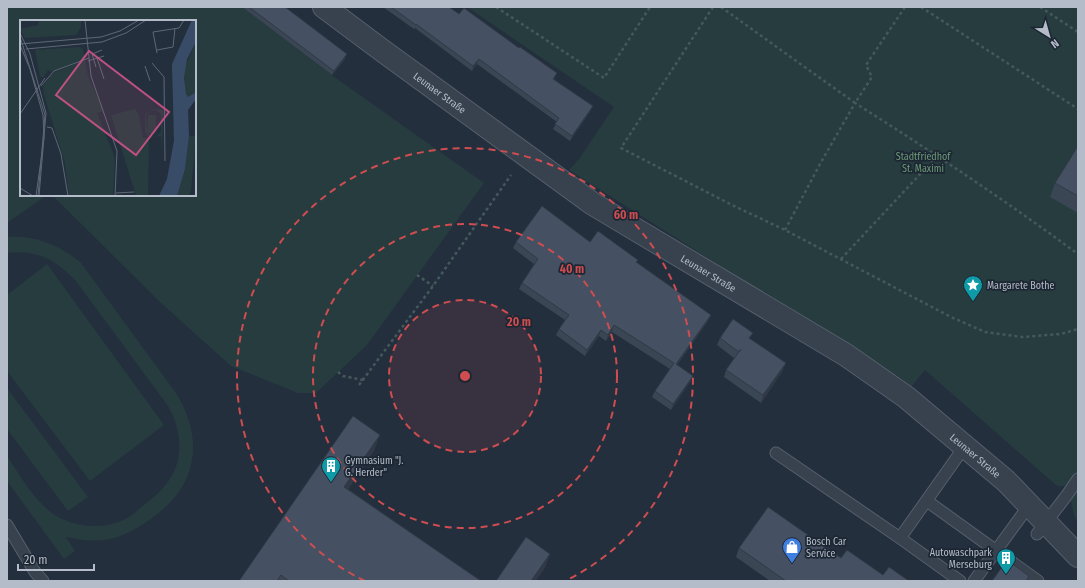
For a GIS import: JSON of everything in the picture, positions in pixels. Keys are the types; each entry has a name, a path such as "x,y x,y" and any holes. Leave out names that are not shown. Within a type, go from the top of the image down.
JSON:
{"street":[{"name":"Leunaer Straße","path":"324,7 593,204 846,355 906,397 1006,481 1030,504 1042,528 1078,556"}],"lane":[{"path":"900,538 965,446"},
{"path":"776,454 900,538 960,581"},
{"path":"1042,528 1078,479"},
{"path":"927,501 1038,581"},
{"path":"974,581 1030,504"},
{"path":"7,525 35,572 43,581"}],"path":[{"path":"496,7 604,78 650,7"},
{"path":"712,7 621,148 734,206 785,230 951,317 985,332 1022,337 1061,334 1078,329"},
{"path":"721,7 855,103 938,155 1020,211 1078,254"},
{"path":"785,230 820,164 855,103 872,77 866,65 905,7"},
{"path":"921,7 1078,109"},
{"path":"1040,7 1078,32"},
{"path":"359,385 433,286 525,155"},
{"path":"841,259 938,155"},
{"path":"417,275 433,286"},
{"path":"338,372 343,376 363,380"}],"green space":[{"path":"7,7 242,7 333,76 484,183 367,345 316,393 298,393 231,366 160,302 53,196 196,196 196,20 20,20 20,196 46,196 7,223"},
{"name":"Stadtfriedhof St. Maximi","path":"467,7 1078,7 1078,471 1072,480 1064,486 1056,485 925,370 911,387 569,170 579,159 614,107"},
{"path":"7,237 27,238 47,242 65,251 81,263 176,393 191,428 193,445 192,462 187,477 179,492 167,506 152,518 131,531 112,539 91,540 66,537 75,551 64,559 7,481 7,456 30,490 51,513 69,522 77,524 87,526 105,525 131,516 156,495 170,479 178,459 178,431 168,406 76,281 61,267 45,258 28,253 7,253"},
{"path":"47,264 164,425 90,481 7,371 7,295"},
{"path":"7,388 88,497 68,511 7,429"},
{"path":"1078,490 1078,523 1074,515 1071,501"}],"building":[{"path":"249,7 285,7 347,54 334,71"},
{"path":"391,7 449,7 459,14 464,8 519,48 520,47 557,73 553,79 593,106 572,136 555,124 559,118 479,59 473,66"},
{"path":"1078,146 1078,196 1055,183"},
{"path":"542,206 590,242 598,231 638,260 636,262 711,315 676,364 693,376 673,404 655,391 674,363 614,325 608,335 601,330 587,350 559,329 569,315 522,283 538,259 516,242"},
{"path":"733,319 753,333 749,338 786,363 763,395 726,370 739,352 720,338"},
{"name":"Gymnasium \"J. G. Herder\"","path":"353,416 380,435 344,487 481,581 289,581 281,575 277,581 239,581"},
{"path":"768,507 841,558 847,550 883,575 889,567 909,581 786,581 739,548"},
{"path":"526,537 550,554 531,581 496,581"},
{"path":"1007,560 1029,576 1026,581 992,581"}],"place":[{"name":"Margarete Bothe","path":"973,302"},
{"name":"Gymnasium \"J. G. Herder\"","path":"331,483"},
{"name":"Bosch Car Service","path":"792,564"},
{"name":"Autowaschpark Merseburg","path":"1006,575"}]}
